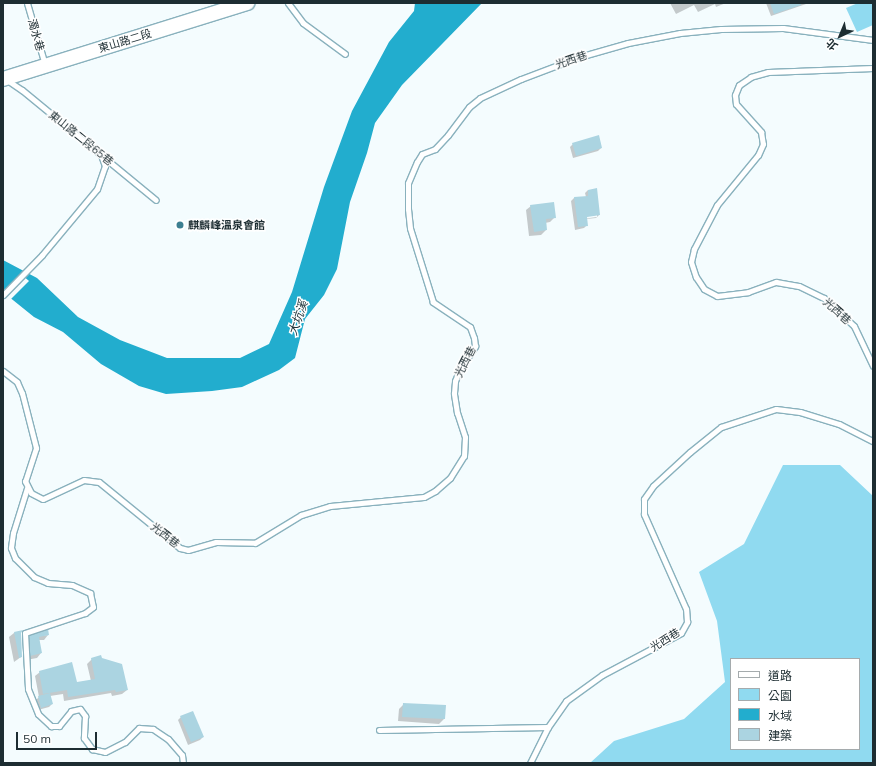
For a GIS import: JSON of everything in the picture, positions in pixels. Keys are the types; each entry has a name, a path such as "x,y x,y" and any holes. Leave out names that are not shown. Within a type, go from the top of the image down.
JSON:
{"main road":[{"name":"東山路二段","path":"4,79 247,3"}],"lane":[{"name":"濁水巷","path":"27,3 45,66"},
{"path":"288,3 303,23 345,54"},
{"name":"光西巷","path":"27,488 31,493 43,499 84,480 99,482 180,548 188,550 216,542 254,544 301,515 330,506 424,497 435,491 450,478 464,456 465,437 457,413 454,393 455,381 458,371 475,346 470,327 433,302 410,228 408,183 422,154 435,149 469,108 480,98 521,78 579,57 628,43 680,33 722,28 783,28 873,40"},
{"name":"光西巷","path":"873,68 768,72 750,77 738,85 735,95 736,104 761,132 763,144 758,155 717,205 694,249 691,262 696,277 704,289 717,296 748,292 776,282 799,286 824,298 854,326 873,366"},
{"name":"東山路二段65巷","path":"4,79 22,90 156,200"},
{"path":"3,295 42,255 97,189 105,166 104,158 98,151"},
{"path":"3,371 17,382 22,393 36,448 25,481 27,488 13,533 11,548 15,558 34,577 48,583 72,585 90,593 93,607 85,613 25,634 28,690 38,714 51,726 59,726 71,711 80,709 85,716 84,738 92,749 105,752 125,742 139,728 153,729 168,739 182,755 183,763"},
{"name":"光西巷","path":"530,763 548,727 566,701 596,679 681,633 687,622 686,609 644,514 644,499 653,486 690,452 721,427 776,409 800,412 839,424 873,441"},
{"path":"380,730 548,727"}],"green space":[{"path":"858,3 873,3 873,25 857,32 846,8"},
{"path":"783,465 840,465 873,496 873,763 590,763 614,741 684,719 725,682 717,621 699,572 744,544"}],"water":[{"name":"大坑溪","path":"415,3 482,3 402,85 375,123 367,153 350,202 337,269 324,295 305,319 295,358 279,370 242,387 212,391 166,394 139,386 101,364 63,332 34,317 3,292 3,260 37,278 78,317 120,340 167,358 240,358 269,344 292,292 324,187 352,111 389,42 414,11"}],"pier":[{"path":"21,274 29,281 10,300 3,294"}],"building":[{"path":"770,3 801,3 801,5 774,14"},
{"path":"599,135 602,148 576,156 572,143"},
{"path":"597,188 600,215 587,217 588,226 578,227 574,197 588,196 588,190"},
{"path":"554,202 556,218 546,219 547,230 534,232 530,205"},
{"path":"48,629 49,635 39,637 42,653 30,656 29,636"},
{"path":"23,630 21,633 22,657 19,658 14,632"},
{"path":"101,655 102,658 122,664 128,690 116,692 115,690 68,697 67,690 43,694 39,671 72,662 77,682 95,679 91,658"},
{"path":"50,693 53,704 41,708 38,696"},
{"path":"403,703 446,705 445,719 402,717"},
{"path":"193,711 204,737 191,742 180,716"}],"place":[{"name":"麒麟峰溫泉會館","path":"180,225"}]}
